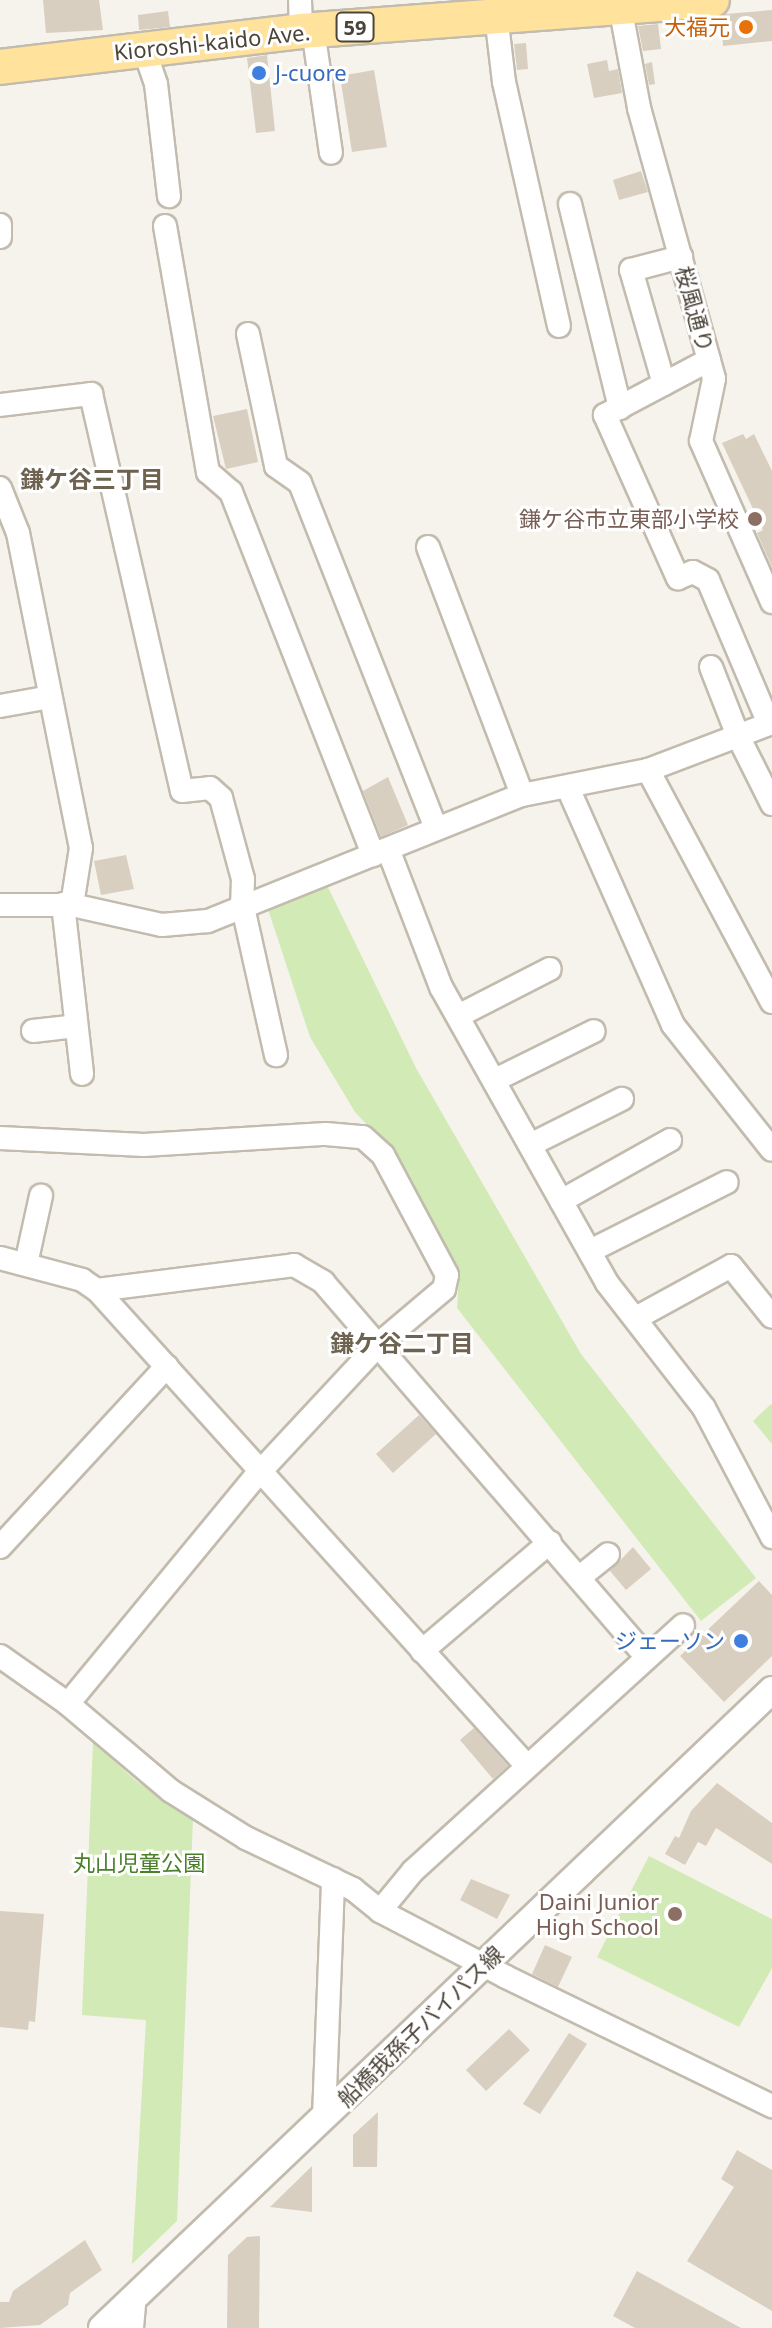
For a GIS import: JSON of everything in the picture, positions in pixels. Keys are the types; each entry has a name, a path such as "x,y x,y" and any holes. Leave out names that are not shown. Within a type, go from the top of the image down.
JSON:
{"main road":[{"name":"Kioroshi-kaido Ave.","path":"0,67 144,49 304,20 496,15 712,0"}],"street":[{"name":"桜風通り","path":"620,6 639,108 714,379 701,441 772,602"},
{"path":"496,15 504,82 559,326"},
{"path":"304,20 331,153"},
{"path":"144,49 156,84 169,196"},
{"path":"570,204 620,408"},
{"path":"0,225 0,237"},
{"path":"165,226 208,472 231,492 380,852 441,987 590,1251 704,1408 766,1506 772,1537"},
{"path":"664,384 631,270 681,257"},
{"path":"248,334 276,466 300,483 436,828"},
{"path":"0,905 68,904 162,925 208,921 242,903 522,795 648,770 770,723 708,580 693,572 678,578 605,415 709,360"},
{"path":"0,405 91,394 182,791 210,788 221,798 243,879 242,903 276,1055"},
{"path":"0,488 18,533 81,848 68,904 82,1074"},
{"path":"428,547 522,795"},
{"path":"711,667 738,736 772,804"},
{"path":"0,706 50,697"},
{"path":"648,770 772,1002"},
{"path":"568,788 673,1025 772,1150"},
{"path":"458,1016 550,969"},
{"path":"33,1031 76,1026"},
{"path":"495,1080 594,1031"},
{"path":"530,1145 622,1099"},
{"path":"0,1138 144,1145 326,1134 370,1135 447,1275 444,1289 380,1343 175,1570 68,1704"},
{"path":"561,1201 670,1140"},
{"path":"590,1251 727,1182"},
{"path":"26,1264 41,1196"},
{"path":"0,1258 26,1264 97,1290 527,1766"},
{"path":"97,1290 294,1265 323,1282 380,1343 647,1658"},
{"path":"636,1318 731,1266 772,1317"},
{"path":"0,1547 167,1366"},
{"path":"422,1651 550,1542"},
{"path":"580,1577 608,1554"},
{"path":"380,1911 413,1871 683,1625"},
{"path":"0,1656 68,1704 171,1791 246,1838 333,1879 380,1911 484,1965 772,2106"},
{"name":"船橋我孫子バイパス線","path":"102,2328 772,1690"},
{"path":"324,2117 333,1879"},
{"path":"132,2328 135,2296"}],"green space":[{"path":"324,879 416,1068 581,1354 756,1578 701,1621 457,1308 459,1274 392,1151 355,1112 310,1037 266,903"},
{"path":"772,1406 772,1444 753,1421"},
{"name":"丸山児童公園","path":"93,1742 135,1780 193,1819 177,2221 132,2264 146,2020 82,2015"},
{"name":"Daini Junior High School","path":"649,1856 772,1919 772,1968 739,2027 597,1957"}],"building":[{"path":"43,0 99,0 103,30 46,33"},
{"path":"772,10 772,41 723,46 721,17"},
{"path":"168,11 170,27 139,30 138,15"},
{"path":"658,24 661,49 643,51 638,26"},
{"path":"526,43 528,69 517,70 514,44"},
{"path":"267,55 275,131 256,133 247,58"},
{"path":"607,60 609,71 618,69 622,93 594,98 587,64"},
{"path":"652,62 655,84 649,85 645,64"},
{"path":"374,70 387,147 352,152 340,76"},
{"path":"641,171 648,192 619,200 613,180"},
{"path":"247,409 258,462 226,469 213,416"},
{"path":"743,434 746,439 754,434 772,471 772,567 757,533 763,530 722,443"},
{"path":"388,777 408,825 381,837 363,791"},
{"path":"126,855 134,889 101,895 94,861"},
{"path":"419,1415 436,1434 393,1473 376,1454"},
{"path":"633,1547 651,1569 626,1590 610,1571"},
{"path":"759,1581 772,1595 772,1656 724,1702 680,1656"},
{"path":"474,1728 508,1766 493,1779 460,1740"},
{"path":"717,1783 772,1823 772,1864 716,1828 706,1846 698,1842 685,1865 665,1854 675,1836 679,1838 691,1811"},
{"path":"471,1879 510,1895 497,1919 460,1900"},
{"path":"0,1911 44,1914 35,2022 29,2021 28,2030 0,2027"},
{"path":"545,1945 572,1957 558,1987 532,1974"},
{"path":"509,2029 530,2050 486,2091 466,2070"},
{"path":"569,2033 587,2044 540,2114 523,2104"},
{"path":"378,2112 377,2167 353,2167 353,2135"},
{"path":"737,2150 772,2170 772,2311 687,2261 734,2187 721,2179"},
{"path":"312,2166 312,2212 270,2207"},
{"path":"260,2236 259,2328 227,2328 228,2255 247,2237"},
{"path":"85,2240 102,2270 70,2293 68,2305 40,2325 0,2328 0,2302 9,2302 13,2291"},
{"path":"637,2271 741,2328 635,2328 613,2316"}],"place":[{"name":"大福元","path":"746,27"},
{"name":"J-cuore","path":"259,73"},
{"name":"鎌ケ谷市立東部小学校","path":"755,519"},
{"name":"ジェーソン","path":"741,1641"},
{"name":"Daini Junior High School","path":"675,1914"}],"district":[{"name":"鎌ケ谷三丁目","path":"92,479"},
{"name":"鎌ケ谷二丁目","path":"402,1343"}]}
